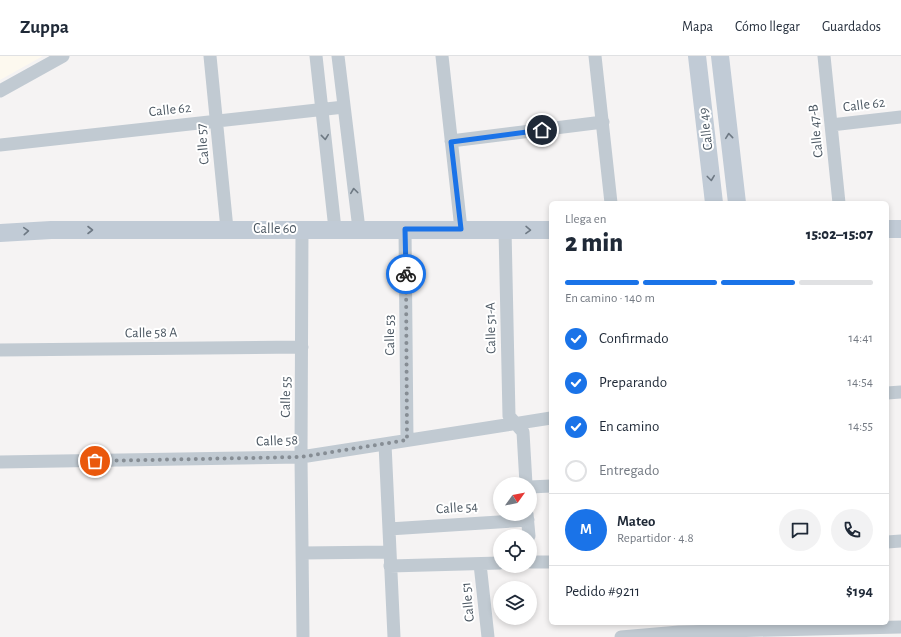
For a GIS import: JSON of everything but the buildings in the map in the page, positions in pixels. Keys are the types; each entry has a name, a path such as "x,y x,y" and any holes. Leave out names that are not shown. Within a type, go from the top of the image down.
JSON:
{"street":[{"path":"0,91 63,56"},
{"name":"Calle 57","path":"210,56 227,230"},
{"path":"316,56 335,229"},
{"path":"338,56 359,229"},
{"path":"442,56 461,229"},
{"path":"595,56 611,201"},
{"name":"Calle 47-B","path":"824,56 839,201"},
{"path":"698,58 720,57"},
{"name":"Calle 49","path":"720,57 737,201"},
{"name":"Calle 49","path":"698,58 714,201"},
{"name":"Calle 62","path":"0,145 344,107"},
{"name":"Calle 62","path":"831,125 901,117"},
{"path":"451,142 603,122"},
{"name":"Calle 55","path":"302,229 301,457 303,637"},
{"name":"Calle 53","path":"405,229 407,440"},
{"name":"Calle 51-A","path":"505,229 509,416 516,423"},
{"path":"889,229 901,229"},
{"name":"Calle 60","path":"0,233 51,230 549,230"},
{"name":"Calle 58 A","path":"0,350 302,347"},
{"path":"889,393 901,392"},
{"name":"Calle 58","path":"0,462 301,457 549,418"},
{"path":"516,423 523,432 526,477"},
{"path":"385,444 394,637"},
{"path":"537,487 549,486"},
{"name":"Calle 54","path":"389,529 493,520"},
{"path":"889,542 901,541"},
{"path":"302,552 390,552"},
{"path":"537,562 549,562"},
{"path":"390,566 493,563"},
{"name":"Calle 51","path":"480,564 488,637"},
{"path":"621,637 679,631 901,626"}],"shaded area":[{"path":"0,56 43,56 0,80"}],"way so far":[{"path":"95,461 301,457 407,440 406,274"}],"route":[{"path":"406,274 405,229 461,229 451,142 542,130"}]}
